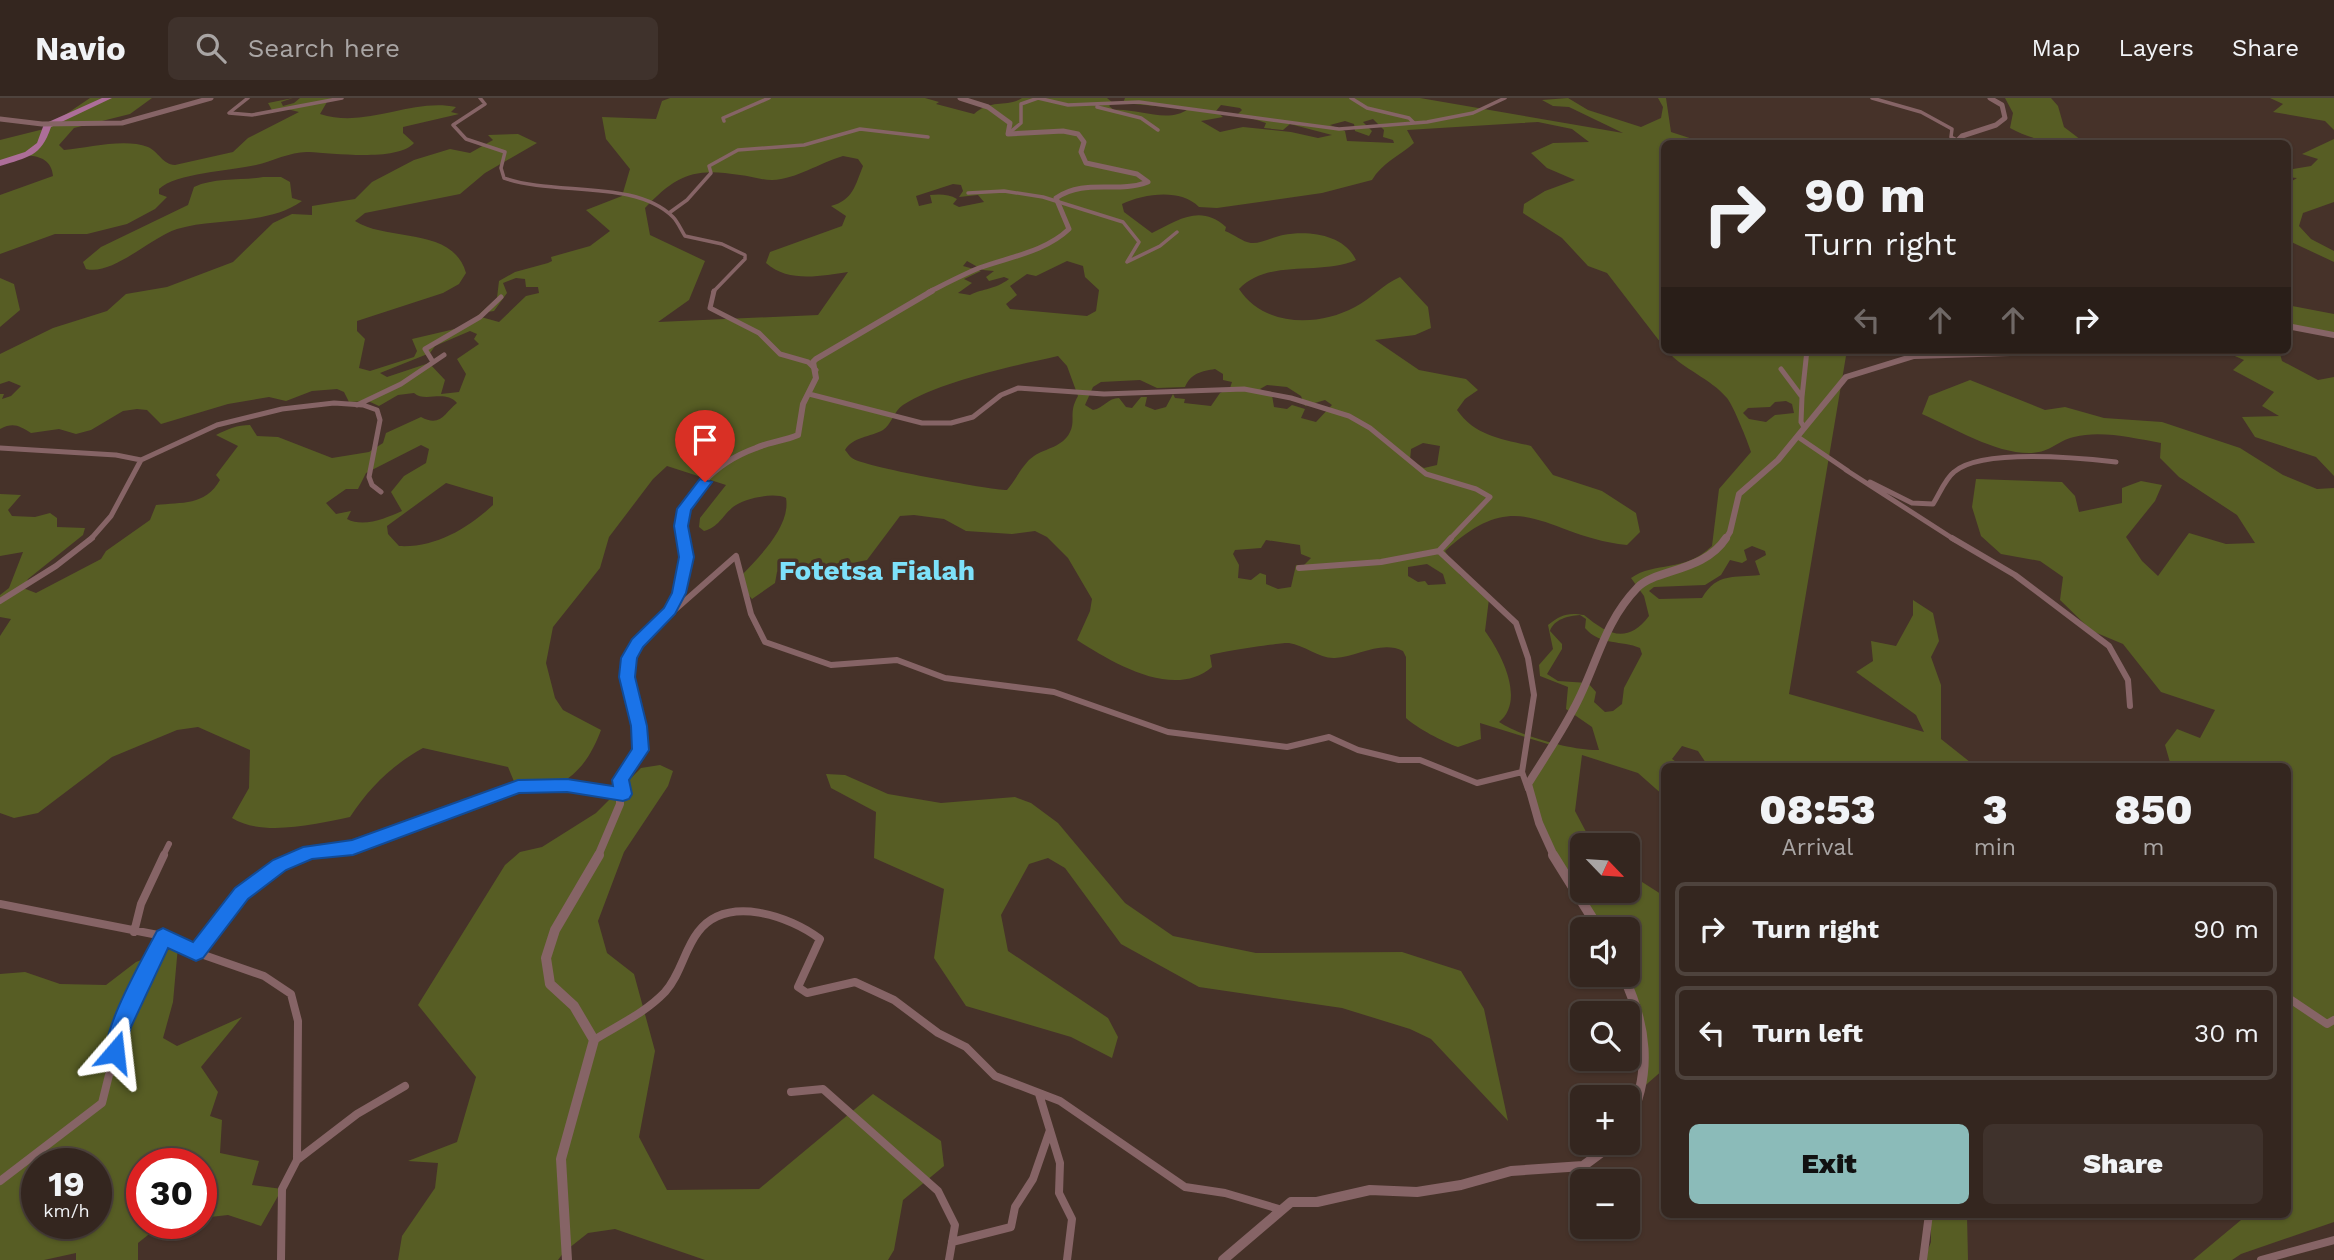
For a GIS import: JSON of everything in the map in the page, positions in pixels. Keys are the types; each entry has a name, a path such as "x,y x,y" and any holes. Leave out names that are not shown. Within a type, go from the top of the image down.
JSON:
{"street":[{"path":"0,119 42,124 104,124 139,120 211,98"},
{"path":"248,98 229,113 252,115 342,98"},
{"path":"481,98 485,104 481,109 453,125 466,138 505,152 501,168 504,177 544,190 601,190 645,202 668,213 685,236 716,242 745,255 745,259 719,283 709,302 710,308 759,333 780,355 808,362 817,372"},
{"path":"724,121 723,118 740,109 769,98"},
{"path":"960,98 988,107 1010,122 1008,134"},
{"path":"1352,98 1367,108 1409,118 1414,123"},
{"path":"1092,106 1150,103 1339,129 1414,123 1474,113 1505,98"},
{"path":"1872,98 1940,120 1952,129 1951,137 1956,140"},
{"path":"1960,140 1962,136 1997,125 2005,118 2002,105 1990,98"},
{"path":"1008,134 1021,123 1021,104 1027,99 1092,106 1141,118 1158,130"},
{"path":"668,213 703,183 711,173 709,166 738,150 804,145 860,129 928,136"},
{"path":"1008,134 1075,133 1084,142 1081,148 1083,159 1091,166 1134,173 1149,180 1138,186 1076,186 1062,192 1056,202"},
{"path":"968,193 1004,191 1056,202 1124,222 1139,242 1126,262 1160,246 1177,232"},
{"path":"654,628 670,611 685,578 687,557 681,526 684,509 694,493 739,455 798,435 803,404 817,372 813,362 963,272 1039,250 1062,237 1069,229 1056,202"},
{"path":"433,362 425,349 480,317 501,297"},
{"path":"2291,327 2334,335"},
{"path":"1804,427 1801,422 1807,354"},
{"path":"1529,793 1528,784 1574,709 1612,618 1641,584 1688,568 1721,546 1730,532 1738,494 1778,460 1846,377 1914,356 1979,354"},
{"path":"357,405 401,384 444,355"},
{"path":"1780,369 1802,397"},
{"path":"809,394 922,423 939,424 979,414 994,397 1013,389 1037,386 1085,394 1233,388 1290,399 1352,417 1377,432 1425,473 1438,480 1483,491 1490,497 1482,511 1453,534 1439,551 1410,559 1352,565 1318,564 1300,568"},
{"path":"0,601 83,545 105,524 141,460 217,425 308,405 357,405 377,410 380,420 369,477 372,485 381,492"},
{"path":"1798,437 1917,518 2015,575 2109,646 2128,680 2130,706"},
{"path":"0,448 116,455 141,460"},
{"path":"1846,470 1922,505 1933,503 1954,471 1978,463 2040,455 2116,461"},
{"path":"1439,551 1516,623 1528,658 1534,695 1522,772 1537,822 1591,917"},
{"path":"594,1040 574,1006 550,984 545,953 553,928 572,903 601,854 623,794 620,780 640,750 639,726 627,677 629,658 638,643 736,556 751,614 765,642 831,665 897,660 945,678 1054,692 1168,732 1287,747 1329,737 1358,750 1389,758 1420,760 1477,783 1522,772"},
{"path":"196,953 242,894 279,865 310,852 353,848 518,787 567,785 623,794"},
{"path":"134,932 141,904 169,844"},
{"path":"0,904 163,936 196,953 264,976 291,994 298,1021 297,1160 282,1189 281,1260"},
{"path":"567,1260 561,1159 594,1040 666,989 705,924 718,916 746,910 774,916 813,932 820,939 798,987 807,993 855,982 894,1000 938,1033 966,1047 995,1076 1060,1101 1185,1188 1225,1193 1279,1209"},
{"path":"0,1181 102,1103 121,1027 163,936"},
{"path":"1628,987 1642,1023 1646,1053 1639,1085"},
{"path":"2291,1000 2314,1010 2327,1024 2334,1020"},
{"path":"297,1160 327,1141 342,1126 383,1096 405,1086"},
{"path":"791,1092 823,1089 938,1192 955,1225 949,1260"},
{"path":"1038,1094 1060,1163 1059,1193 1072,1219 1067,1260"},
{"path":"952,1242 1011,1227 1015,1207 1033,1179 1050,1129"},
{"path":"1223,1260 1279,1209 1291,1202 1317,1202 1370,1190 1417,1192 1461,1185 1511,1171 1583,1166 1600,1155"},
{"path":"1923,1260 1928,1218"},
{"path":"2260,1260 2334,1240"}],"green space":[{"path":"90,98 152,98 130,114 74,128 59,145 64,150 117,143 139,144 175,165 233,152 248,138 299,112 287,109 273,112 268,103 293,98 281,102 283,106 300,98 340,98 327,102 320,114 337,118 372,116 439,105 456,107 451,112 459,114 403,127 403,133 414,143 394,153 364,155 303,152 256,165 178,179 159,189 159,194 167,197 155,209 127,224 87,234 55,234 0,254 0,195 53,176 51,167 40,158 24,156 0,162 0,140 44,129"},
{"path":"670,98 925,98 939,102 936,104 974,114 987,106 1022,98 1107,98 1113,103 1109,106 1114,110 1172,115 1188,109 1123,103 1125,98 1420,98 1623,133 1569,107 1553,106 1542,100 1568,98 1588,110 1641,127 1661,118 1663,107 1658,98 1666,98 1671,132 1696,140 1661,140 1661,343 1607,273 1588,266 1562,238 1523,213 1524,204 1545,191 1575,180 1547,168 1531,153 1553,143 1589,142 1572,129 1538,122 1407,130 1414,143 1386,164 1372,180 1322,193 1217,208 1199,207 1182,197 1172,195 1151,196 1122,204 1124,212 1152,233 1189,216 1198,215 1216,220 1226,227 1225,231 1251,243 1303,233 1334,239 1350,251 1356,260 1327,267 1280,270 1251,280 1239,289 1262,311 1277,317 1309,320 1340,314 1400,277 1428,307 1431,328 1415,335 1375,340 1419,370 1466,379 1478,390 1465,399 1457,410 1472,426 1490,435 1531,446 1553,475 1602,491 1636,513 1640,532 1627,545 1598,540 1533,518 1514,516 1494,519 1471,530 1445,551 1460,575 1489,599 1485,631 1504,664 1511,689 1507,713 1499,722 1533,737 1562,745 1599,750 1592,727 1566,709 1568,687 1540,676 1539,665 1553,649 1548,625 1560,617 1573,614 1584,615 1617,634 1633,631 1641,625 1649,616 1644,596 1631,578 1650,570 1691,560 1712,546 1719,489 1751,452 1727,398 1671,354 1846,354 1789,694 1924,732 1916,715 1856,672 1873,661 1871,641 1896,646 1913,615 1913,600 1933,613 1939,641 1931,657 1941,685 1941,739 1971,763 1706,763 1698,751 1682,746 1672,759 1678,763 1661,763 1661,793 1638,773 1582,755 1575,811 1587,833 1570,833 1570,879 1537,822 1528,784 1551,745 1480,723 1481,739 1458,747 1423,730 1406,718 1406,657 1403,651 1386,647 1329,658 1289,643 1275,644 1210,655 1212,667 1197,676 1180,680 1144,674 1108,659 1077,640 1090,611 1092,599 1068,558 1047,537 1035,531 1012,534 966,531 944,519 914,515 900,516 867,560 828,568 783,568 777,572 775,583 752,599 744,590 742,575 779,530 784,519 786,498 767,496 744,501 733,507 713,527 704,531 699,527 700,518 726,485 667,466 653,479 609,537 600,568 553,627 546,663 555,698 563,710 601,730 588,757 571,776 560,783 534,791 518,791 508,767 423,748 382,778 350,817 290,827 258,827 232,818 249,788 250,750 198,727 177,730 112,757 38,813 14,818 0,813 0,636 11,619 0,617 0,595 9,588 23,552 0,556 0,494 21,495 8,510 12,516 35,517 50,513 57,518 57,527 85,528 83,535 28,579 23,588 36,593 101,559 106,551 150,520 156,505 200,499 214,488 220,480 216,475 238,446 216,435 250,425 257,436 278,437 332,458 369,452 383,443 386,433 421,417 438,420 457,403 447,397 424,397 414,393 398,395 379,406 368,401 349,402 344,392 337,389 312,391 286,401 269,397 228,404 161,424 147,410 137,409 123,411 91,430 76,434 59,429 31,433 16,426 0,429 0,394 4,394 2,399 11,396 21,386 9,381 0,384 0,354 53,328 107,311 126,294 167,287 233,262 273,223 292,214 312,215 312,206 355,199 372,182 414,160 450,149 470,153 493,140 488,135 518,134 537,143 485,173 460,194 365,213 355,221 368,227 434,241 459,258 466,273 459,284 443,293 357,321 357,331 365,339 359,368 370,371 414,357 417,351 412,339 459,328 474,319 497,298 499,281 515,272 548,263 552,261 551,257 590,246 610,231 586,210 622,196 630,169 606,139 602,117 656,119 662,101","holes":["1221,105 1240,108 1242,110 1238,114 1266,123 1264,128 1283,130 1290,124 1332,135 1318,138 1243,127 1220,132 1201,121 1223,117 1216,111","1373,119 1384,130 1383,137 1393,140 1394,143 1347,141 1345,131 1330,125 1345,121 1354,124 1355,131 1369,136 1372,131 1363,122","843,156 858,159 863,166 855,186 849,196 831,206 846,216 842,226 770,252 766,263 794,276 848,272 818,315 658,322 689,300 705,261 650,235 645,208 666,188 698,173 724,173 772,180 790,177","953,184 961,185 963,191 959,197 978,195 984,202 959,207 953,204 957,199 937,194 930,195 932,203 919,206 916,196","967,261 983,270 994,271 986,277 989,281 1004,277 1009,279 970,295 958,293 972,283 964,279 981,271 963,266","1067,261 1083,266 1085,277 1099,290 1096,311 1087,316 1010,309 1006,304 1017,295 1010,286 1027,274 1036,276","516,278 525,279 526,287 538,287 539,293 526,296 499,322 481,317 494,311 507,293 503,283","470,331 477,334 474,339 479,344 457,359 466,374 459,392 441,394 445,380 429,363 387,377 380,373 430,353 435,346","1058,356 1067,366 1078,396 1073,407 1072,428 1059,444 1030,459 1007,490 953,482 861,462 852,458 845,450 857,440 883,430 903,405 919,396 978,375","1215,369 1223,374 1223,380 1232,382 1230,388 1220,393 1211,406 1184,403 1185,399 1175,398 1173,394 1166,407 1155,410 1145,406 1147,397 1141,397 1132,408 1126,407 1119,398 1093,410 1085,405 1093,387 1101,382 1140,380 1157,388 1185,387 1190,379 1201,372","1267,385 1287,387 1301,396 1305,406 1325,400 1332,405 1316,422 1301,418 1305,409 1292,405 1287,409 1274,407 1272,395 1260,389","1786,401 1792,404 1794,413 1775,415 1766,422 1749,419 1743,413 1748,408 1770,407 1775,402","1423,443 1440,446 1437,465 1424,468 1410,460 1411,449","421,445 429,449 426,463 404,476 391,492 402,511 361,523 347,519 351,511 336,514 326,503 346,489 358,489 366,473","446,483 493,497 493,505 472,522 450,535 425,544 399,546 388,534 387,526","1266,540 1300,545 1301,554 1311,558 1304,565 1296,565 1291,587 1278,589 1266,584 1266,575 1260,573 1251,580 1238,578 1239,565 1233,554 1235,550 1261,548","1752,546 1765,551 1766,555 1755,561 1760,575 1720,580 1702,598 1659,599 1649,591 1654,587 1705,585 1721,575 1730,560 1742,563 1747,560 1744,550","1427,564 1443,574 1446,584 1428,585 1425,581 1418,582 1408,576 1408,567","1580,615 1586,619 1585,628 1597,638 1640,648 1642,654 1624,688 1622,704 1613,711 1605,712 1594,702 1596,692 1588,683 1558,681 1547,674 1562,649 1562,644 1550,631 1552,627 1562,619"]},
{"path":"2005,98 2051,98 2058,106 2064,127 2081,140 2042,140 2028,136 2010,128 2013,113"},
{"path":"2270,98 2334,98 2334,130 2325,121 2273,112 2283,104"},
{"path":"2334,139 2334,202 2303,213 2299,226 2311,239 2334,251 2334,262 2291,242 2291,182 2297,178 2291,177 2291,169 2311,166 2318,159 2302,154"},
{"path":"281,177 290,182 292,198 302,201 288,209 257,218 177,229 119,262 96,270 86,269 83,262 101,247 188,205 194,187 219,180"},
{"path":"0,278 14,284 20,310 0,327"},
{"path":"2291,306 2334,314 2334,333 2291,325"},
{"path":"2230,354 2280,354 2282,361 2318,380 2334,377 2334,476 2316,457 2255,437 2242,417 2279,416 2262,406 2274,392 2233,370 2244,360"},
{"path":"1970,380 2045,410 2065,407 2104,418 2162,422 2240,448 2283,475 2317,489 2334,488 2334,1222 2241,1254 2232,1260 2193,1260 2243,1218 2291,1218 2291,763 2170,763 2165,745 2177,729 2200,738 2215,710 2161,692 2123,644 2092,631 2060,600 2063,577 2040,561 2001,554 1981,536 1972,507 1976,479 2062,482 2075,496 2079,512 2122,503 2122,488 2141,481 2162,485 2155,501 2126,537 2142,561 2158,576 2189,533 2226,544 2255,543 2237,515 2179,477 2160,458 2161,443 2095,434 2068,439 2037,452 2016,452 1988,444 1922,414 1929,396"},
{"path":"660,765 673,771 668,786 624,852 598,921 607,953 634,974 655,1051 639,1137 667,1190 759,1189 873,1094 941,1141 944,1166 903,1200 894,1250 888,1260 705,1260 615,1229 588,1233 558,1260 398,1260 402,1236 435,1188 438,1163 408,1161 457,1142 476,1077 418,1005 505,865 520,852 542,847 596,813 641,768"},
{"path":"826,774 845,775 888,794 941,803 1015,797 1031,803 1058,823 1125,903 1173,936 1256,953 1402,952 1461,971 1484,1009 1508,1121 1431,1039 1410,1029 1342,1008 1199,987 1121,944 1065,868 1048,858 1029,864 1001,915 1008,951 1108,1018 1118,1037 1112,1058 1071,1037 966,1006 934,958 944,889 874,858 876,812 831,788"},
{"path":"1640,881 1661,894 1661,1072 1640,1090 1644,1074 1640,1049 1640,1001 1632,1001 1630,987 1640,987 1640,917 1592,917 1584,903 1640,903"},
{"path":"178,946 173,1002 163,1038 177,1046 242,1017 201,1067 218,1092 210,1116 222,1120 220,1153 259,1161 252,1185 282,1189 261,1226 228,1215 217,1216 217,1148 126,1148 126,1239 143,1239 138,1243 138,1260 76,1260 76,1253 44,1260 0,1260 0,974 25,972 60,984 106,985 136,962"},
{"path":"1931,1218 1967,1218 1968,1260 1924,1260 1931,1242"}],"waterway":[{"path":"0,163 28,154 41,144 47,126 108,98"}],"district":[{"name":"Fotetsa Fialah","path":"877,570"}],"route":[{"path":"115,1052 121,1027 163,936 196,953 242,894 279,865 310,852 353,848 518,787 567,785 623,794 620,780 640,750 639,726 627,677 629,658 638,643 670,611 679,593 685,578 687,557 681,526 684,509 705,482"}]}
